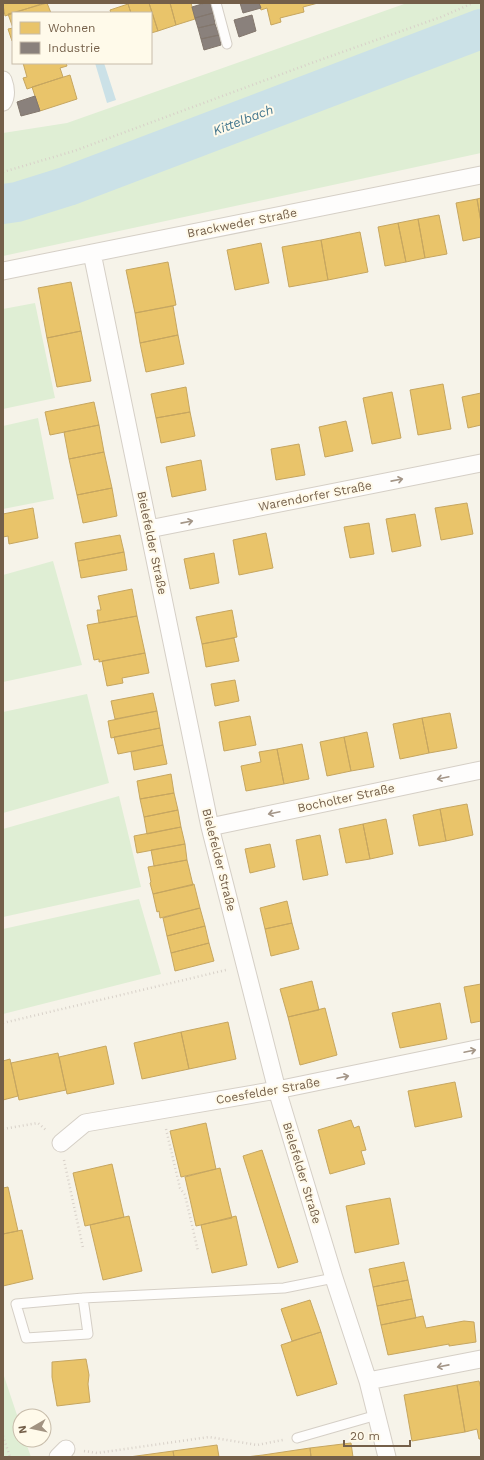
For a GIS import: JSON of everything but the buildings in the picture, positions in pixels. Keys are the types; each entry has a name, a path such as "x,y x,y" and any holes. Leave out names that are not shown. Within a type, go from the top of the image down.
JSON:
{"street":[{"path":"3,80 5,87 5,98 3,102"},
{"name":"Brackweder Straße","path":"3,272 481,175"},
{"name":"Bielefelder Straße","path":"92,253 210,827 277,1090 334,1278 368,1381 387,1457"},
{"name":"Warendorfer Straße","path":"149,530 481,463"},
{"name":"Bocholter Straße","path":"210,827 481,770"},
{"name":"Coesfelder Straße","path":"61,1143 85,1123 277,1090 481,1048"},
{"path":"368,1381 481,1359"}],"lane":[{"path":"216,3 227,44"},
{"path":"83,1298 88,1334 26,1338 16,1304 83,1298 284,1288 334,1278"},
{"path":"297,1438 377,1415"}],"path":[{"path":"3,172 74,151 441,17 473,3"},
{"path":"3,1023 245,966"},
{"path":"161,1110 180,1188 185,1195 198,1251"},
{"path":"3,1129 38,1122 61,1143 83,1248"},
{"path":"3,1436 10,1457"},
{"path":"62,1453 97,1453 209,1437 257,1445 297,1438"}],"green space":[{"path":"407,3 481,3 481,44 70,195 3,207 3,133 67,123"},
{"path":"481,48 481,153 3,256 3,217 34,211 71,196 281,125"},
{"path":"35,303 55,398 3,409 3,309"},
{"path":"38,418 54,499 3,509 3,426"},
{"path":"53,561 82,665 3,682 3,575"},
{"path":"87,694 109,783 3,813 3,712"},
{"path":"119,796 141,887 3,917 3,829"},
{"path":"139,899 161,974 3,1014 3,929"},
{"path":"3,1373 15,1408 12,1408 12,1448 28,1448 31,1457 3,1457"}],"water":[{"path":"95,64 104,64 116,100 107,103"}],"waterway":[{"name":"Kittelbach","path":"3,204 17,202 68,186 481,29"}]}
